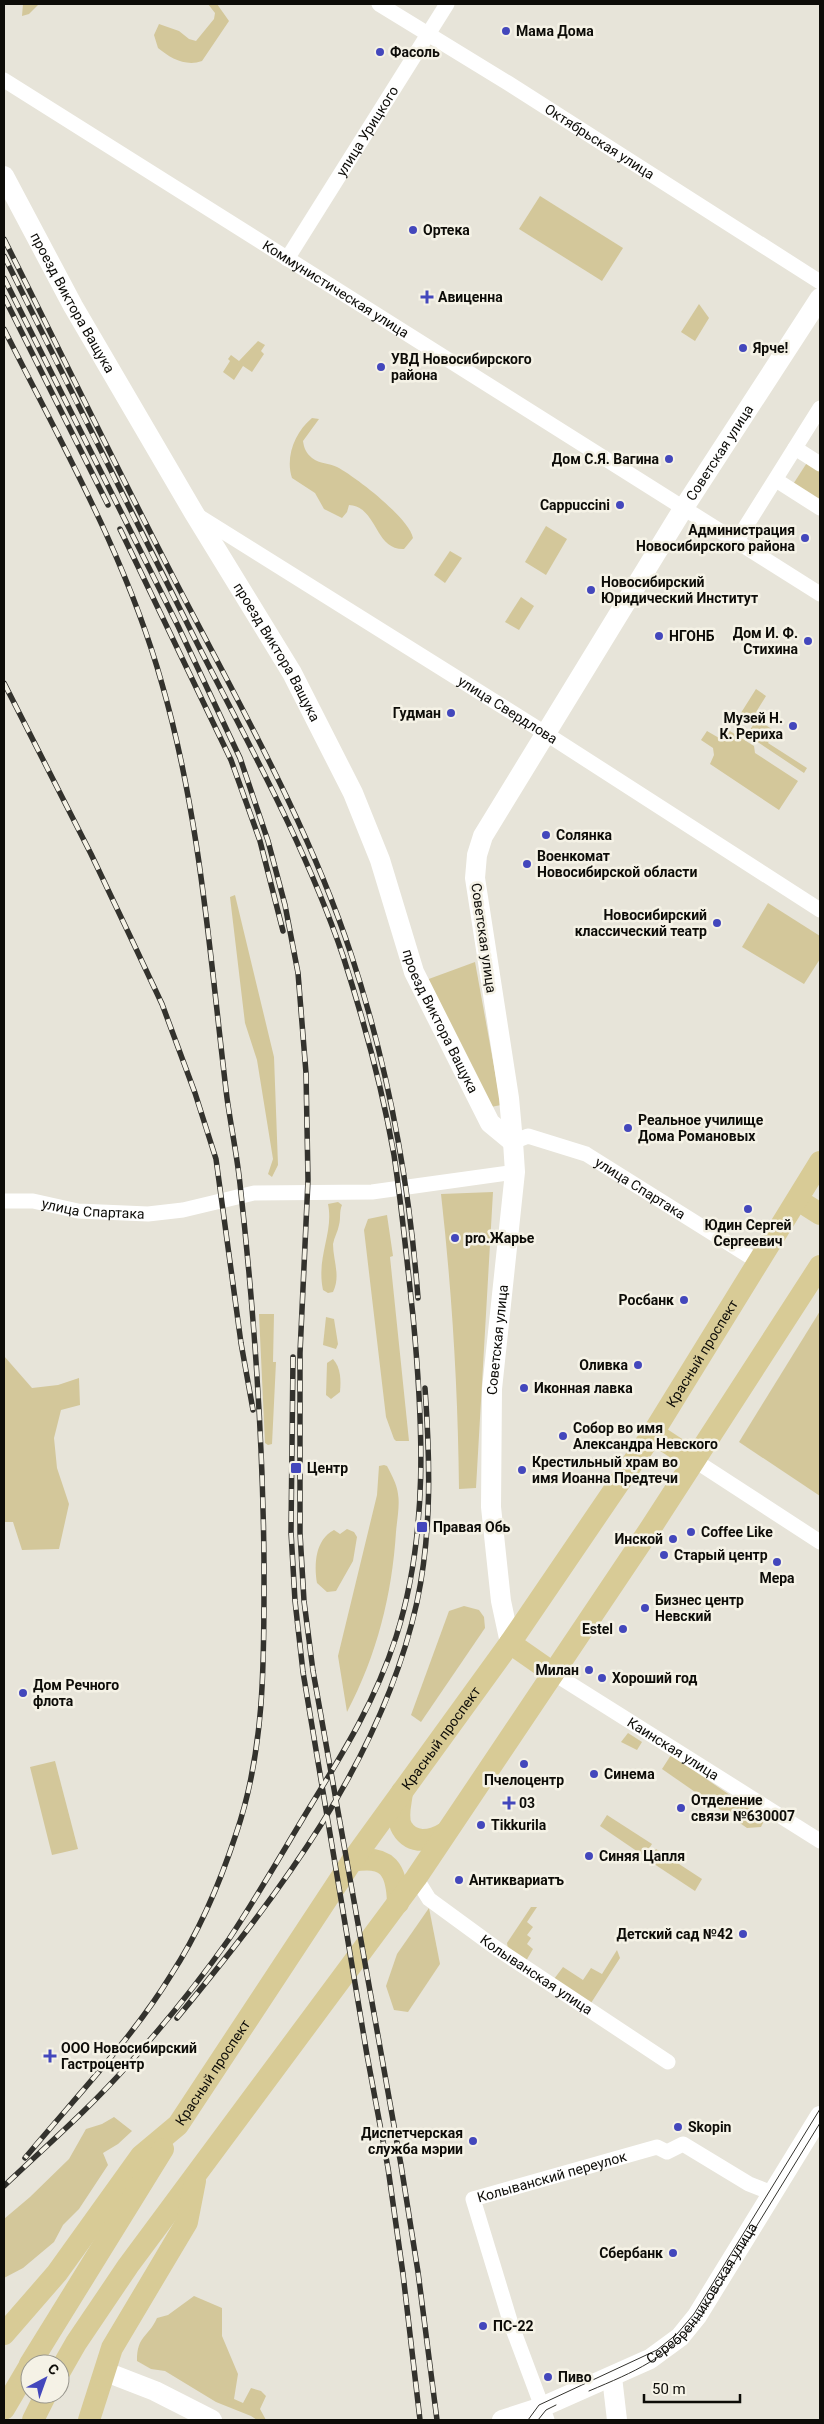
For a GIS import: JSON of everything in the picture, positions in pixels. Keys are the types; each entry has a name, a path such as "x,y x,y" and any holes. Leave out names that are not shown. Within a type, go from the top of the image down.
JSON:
{"main road":[{"name":"Красный проспект","path":"4,2334 39,2295 141,2156 178,2125 352,1862 510,1643 653,1433 760,1263 820,1162"},
{"path":"798,1200 820,1214"},
{"path":"70,2354 128,2266 416,1878 694,1460 820,1266"},
{"path":"653,1433 694,1460"},
{"path":"510,1643 553,1673"},
{"path":"402,1792 399,1814 402,1829 414,1838 426,1841 445,1833"},
{"path":"352,1862 367,1858 382,1862 393,1871 397,1886 398,1903"},
{"path":"36,2354 178,2125"},
{"path":"89,2420 106,2372 112,2348 122,2328 187,2222 195,2178"},
{"path":"4,2308 19,2306 39,2295"},
{"path":"4,2409 20,2381"},
{"path":"33,2420 41,2404"}],"street":[{"name":"Октябрьская улица","path":"379,4 429,33 820,282"},
{"name":"улица Урицкого","path":"287,259 447,4"},
{"name":"Коммунистическая улица","path":"4,80 820,594"},
{"name":"проезд Виктора Ващука","path":"4,176 73,306 194,513 292,673 344,776 380,860 414,972 490,1123 513,1142"},
{"name":"Советская улица","path":"510,1643 501,1601 491,1508 492,1409 514,1172 513,1142 509,1098 475,878 477,855 483,836 545,733 683,509 820,298"},
{"path":"736,542 820,408"},
{"path":"795,448 820,464"},
{"path":"776,480 820,508"},
{"name":"улица Свердлова","path":"194,513 282,566 820,910"},
{"name":"улица Спартака","path":"513,1142 528,1136 586,1154 760,1263"},
{"name":"улица Спартака","path":"4,1201 33,1201 78,1211 111,1214 148,1214 183,1210 254,1193 372,1192 514,1172"},
{"path":"694,1460 820,1542"},
{"name":"Каинская улица","path":"553,1673 820,1841"},
{"name":"Колыванская улица","path":"416,1878 429,1899 496,1948 668,2062"},
{"name":"Серебренниковская улица","path":"507,2419 545,2414 612,2377 657,2355 680,2337 697,2316 820,2116"},
{"name":"Колыванский переулок","path":"545,2414 511,2324 473,2199 656,2147 667,2152 683,2144 749,2184 772,2193"},
{"path":"106,2372 156,2391 212,2420"},
{"path":"612,2377 616,2420"}],"shaded area":[{"path":"23,4 39,4 29,14 22,16"},
{"path":"208,4 217,4 229,21 202,61 196,63 184,62 158,48 154,35 159,24 179,31 189,39 196,41 214,19 215,13"},
{"path":"540,196 623,248 602,281 519,229"},
{"path":"699,304 709,318 695,341 681,332"},
{"path":"258,341 265,345 261,351 264,354 252,372 243,366 234,380 223,372 230,361 228,359 231,355 239,361"},
{"path":"312,418 319,419 303,441 307,452 315,460 346,472 392,509 402,520 413,538 404,549 387,543 366,513 349,505 347,512 342,518 324,509 315,493 292,478 290,462 293,445 301,430"},
{"path":"810,458 820,464 820,508 790,489"},
{"path":"546,526 567,539 546,575 525,562"},
{"path":"450,551 462,558 445,583 434,575"},
{"path":"521,597 534,606 519,630 505,622"},
{"path":"756,689 766,696 753,717 775,731 768,743 807,768 804,773 747,735 753,725 739,716"},
{"path":"725,728 754,746 755,753 798,781 779,810 710,764 714,755 713,748 701,740 707,731 719,738"},
{"path":"235,895 274,1057 278,1165 272,1177 268,1174 273,1159 257,1060 245,1023 230,897"},
{"path":"768,903 820,936 820,959 804,984 742,947"},
{"path":"475,962 501,1105 491,1107 426,980"},
{"path":"493,1192 476,1488 459,1489 454,1341 441,1194"},
{"path":"338,1202 342,1205 333,1244 336,1280 333,1292 328,1293 323,1290 321,1278 329,1225 328,1204"},
{"path":"387,1215 393,1256 390,1257 409,1441 396,1441 394,1439 386,1417 364,1230 368,1219"},
{"path":"820,1311 820,1496 739,1442"},
{"path":"259,1314 274,1314 273,1362 276,1362 272,1444 268,1445 265,1443"},
{"path":"326,1317 334,1319 338,1344 336,1349 323,1345"},
{"path":"4,1356 32,1388 58,1385 79,1378 80,1405 61,1410 54,1438 57,1468 69,1504 59,1549 22,1550 13,1522 4,1522"},
{"path":"333,1359 339,1370 340,1392 331,1399 326,1395 327,1363"},
{"path":"379,1466 387,1466 394,1479 399,1498 391,1579 375,1647 347,1712 338,1656 377,1495"},
{"path":"347,1529 354,1532 357,1537 353,1561 336,1591 327,1592 317,1583 316,1561 319,1546 328,1534 334,1530 340,1534"},
{"path":"464,1606 479,1610 484,1617 485,1628 421,1722 411,1715 449,1611"},
{"path":"628,1733 642,1742 637,1750 621,1742"},
{"path":"671,1755 765,1819 761,1827 747,1828 662,1769"},
{"path":"55,1761 78,1849 52,1855 30,1767"},
{"path":"607,1815 652,1844 644,1856 600,1826"},
{"path":"656,1849 702,1879 695,1891 648,1860"},
{"path":"531,1907 537,1907 527,1922 533,1927 527,1935 531,1938 527,1944 533,1949 526,1961 508,1949 507,1943"},
{"path":"429,1908 440,1964 408,2012 394,2010 386,1986 397,1954"},
{"path":"617,1950 620,1958 591,2003 554,1979 563,1967 583,1980 591,1968 602,1974"},
{"path":"114,2117 132,2131 118,2144 103,2153 108,2165 79,2209 63,2225 54,2242 23,2268 4,2278 4,2219 69,2159 86,2129 102,2124"},
{"path":"194,2296 222,2308 222,2336 238,2374 234,2399 243,2403 251,2388 261,2391 266,2396 260,2409 266,2420 257,2420 216,2402 165,2371 151,2369 137,2361 137,2353 141,2341 154,2325 157,2318 168,2315"}],"tram line":[{"path":"528,2420 539,2405 657,2350 677,2334 694,2314 820,2109"},
{"path":"589,2391 636,2370 662,2354 675,2344 700,2318 820,2123"},
{"path":"538,2420 546,2410 556,2405"}],"railway":[{"path":"4,239 137,506 274,771 316,861 334,907 364,996 386,1081 403,1167 418,1298"},
{"path":"4,256 276,797 312,875 343,956 372,1054 394,1155 413,1316 421,1437 419,1518 407,1598 388,1661 346,1747 229,1939 193,1988 112,2082 82,2113 4,2186"},
{"path":"4,278 178,626 240,758 268,841 285,905 298,973 306,1073 308,1180 300,1353 300,1533 304,1601 313,1671 401,2165 418,2272 437,2420"},
{"path":"4,297 108,505"},
{"path":"4,329 92,503 131,592 148,637 162,684 186,786 203,890 227,1098 239,1173 245,1231 260,1421 264,1564 263,1666 258,1734 253,1768 236,1834 216,1889 191,1942 155,1999 120,2046 25,2158"},
{"path":"120,529 231,760 260,841 283,931"},
{"path":"4,683 91,854 162,1004 195,1093 216,1159 241,1343 253,1410"},
{"path":"293,1357 291,1532 295,1601 303,1672 367,2055 388,2168 403,2274 420,2420"},
{"path":"177,2018 252,1923 322,1824 352,1771 379,1717 401,1660 417,1602 422,1575 429,1469 425,1388"}],"place":[{"name":"Мама Дома","path":"506,31"},
{"name":"Фасоль","path":"380,52"},
{"name":"Ортека","path":"413,230"},
{"name":"Авиценна","path":"427,297"},
{"name":"Ярче!","path":"743,348"},
{"name":"УВД Новосибирского района","path":"381,367"},
{"name":"Дом С.Я. Вагина","path":"669,459"},
{"name":"Cappuccini","path":"620,505"},
{"name":"Администрация Новосибирского района","path":"805,538"},
{"name":"Новосибирский Юридический Институт","path":"591,590"},
{"name":"НГОНБ","path":"659,636"},
{"name":"Дом И. Ф. Стихина","path":"808,641"},
{"name":"Гудман","path":"451,713"},
{"name":"Музей Н. К. Рериха","path":"793,726"},
{"name":"Солянка","path":"546,835"},
{"name":"Военкомат Новосибирской области","path":"527,864"},
{"name":"Новосибирский классический театр","path":"717,923"},
{"name":"Реальное училище Дома Романовых","path":"628,1128"},
{"name":"Юдин Сергей Сергеевич","path":"748,1209"},
{"name":"pro.Жарье","path":"455,1238"},
{"name":"Росбанк","path":"684,1300"},
{"name":"Оливка","path":"638,1365"},
{"name":"Иконная лавка","path":"524,1388"},
{"name":"Собор во имя Александра Невского","path":"563,1436"},
{"name":"Центр","path":"296,1468"},
{"name":"Крестильный храм во имя Иоанна Предтечи","path":"522,1470"},
{"name":"Правая Обь","path":"422,1527"},
{"name":"Coffee Like","path":"691,1532"},
{"name":"Инской","path":"673,1539"},
{"name":"Старый центр","path":"664,1555"},
{"name":"Мера","path":"777,1562"},
{"name":"Бизнес центр Невский","path":"645,1608"},
{"name":"Estel","path":"623,1629"},
{"name":"Милан","path":"589,1670"},
{"name":"Хороший год","path":"602,1678"},
{"name":"Дом Речного флота","path":"23,1693"},
{"name":"Пчелоцентр","path":"524,1764"},
{"name":"Синема","path":"594,1774"},
{"name":"03","path":"509,1803"},
{"name":"Отделение связи №630007","path":"681,1808"},
{"name":"Tikkurila","path":"481,1825"},
{"name":"Синяя Цапля","path":"589,1856"},
{"name":"Антиквариатъ","path":"459,1880"},
{"name":"Детский сад №42","path":"743,1934"},
{"name":"ООО Новосибирский Гастроцентр","path":"50,2056"},
{"name":"Skopin","path":"678,2127"},
{"name":"Диспетчерская служба мэрии","path":"473,2141"},
{"name":"Сбербанк","path":"673,2253"},
{"name":"ПС-22","path":"483,2326"},
{"name":"Пиво","path":"548,2377"}]}
